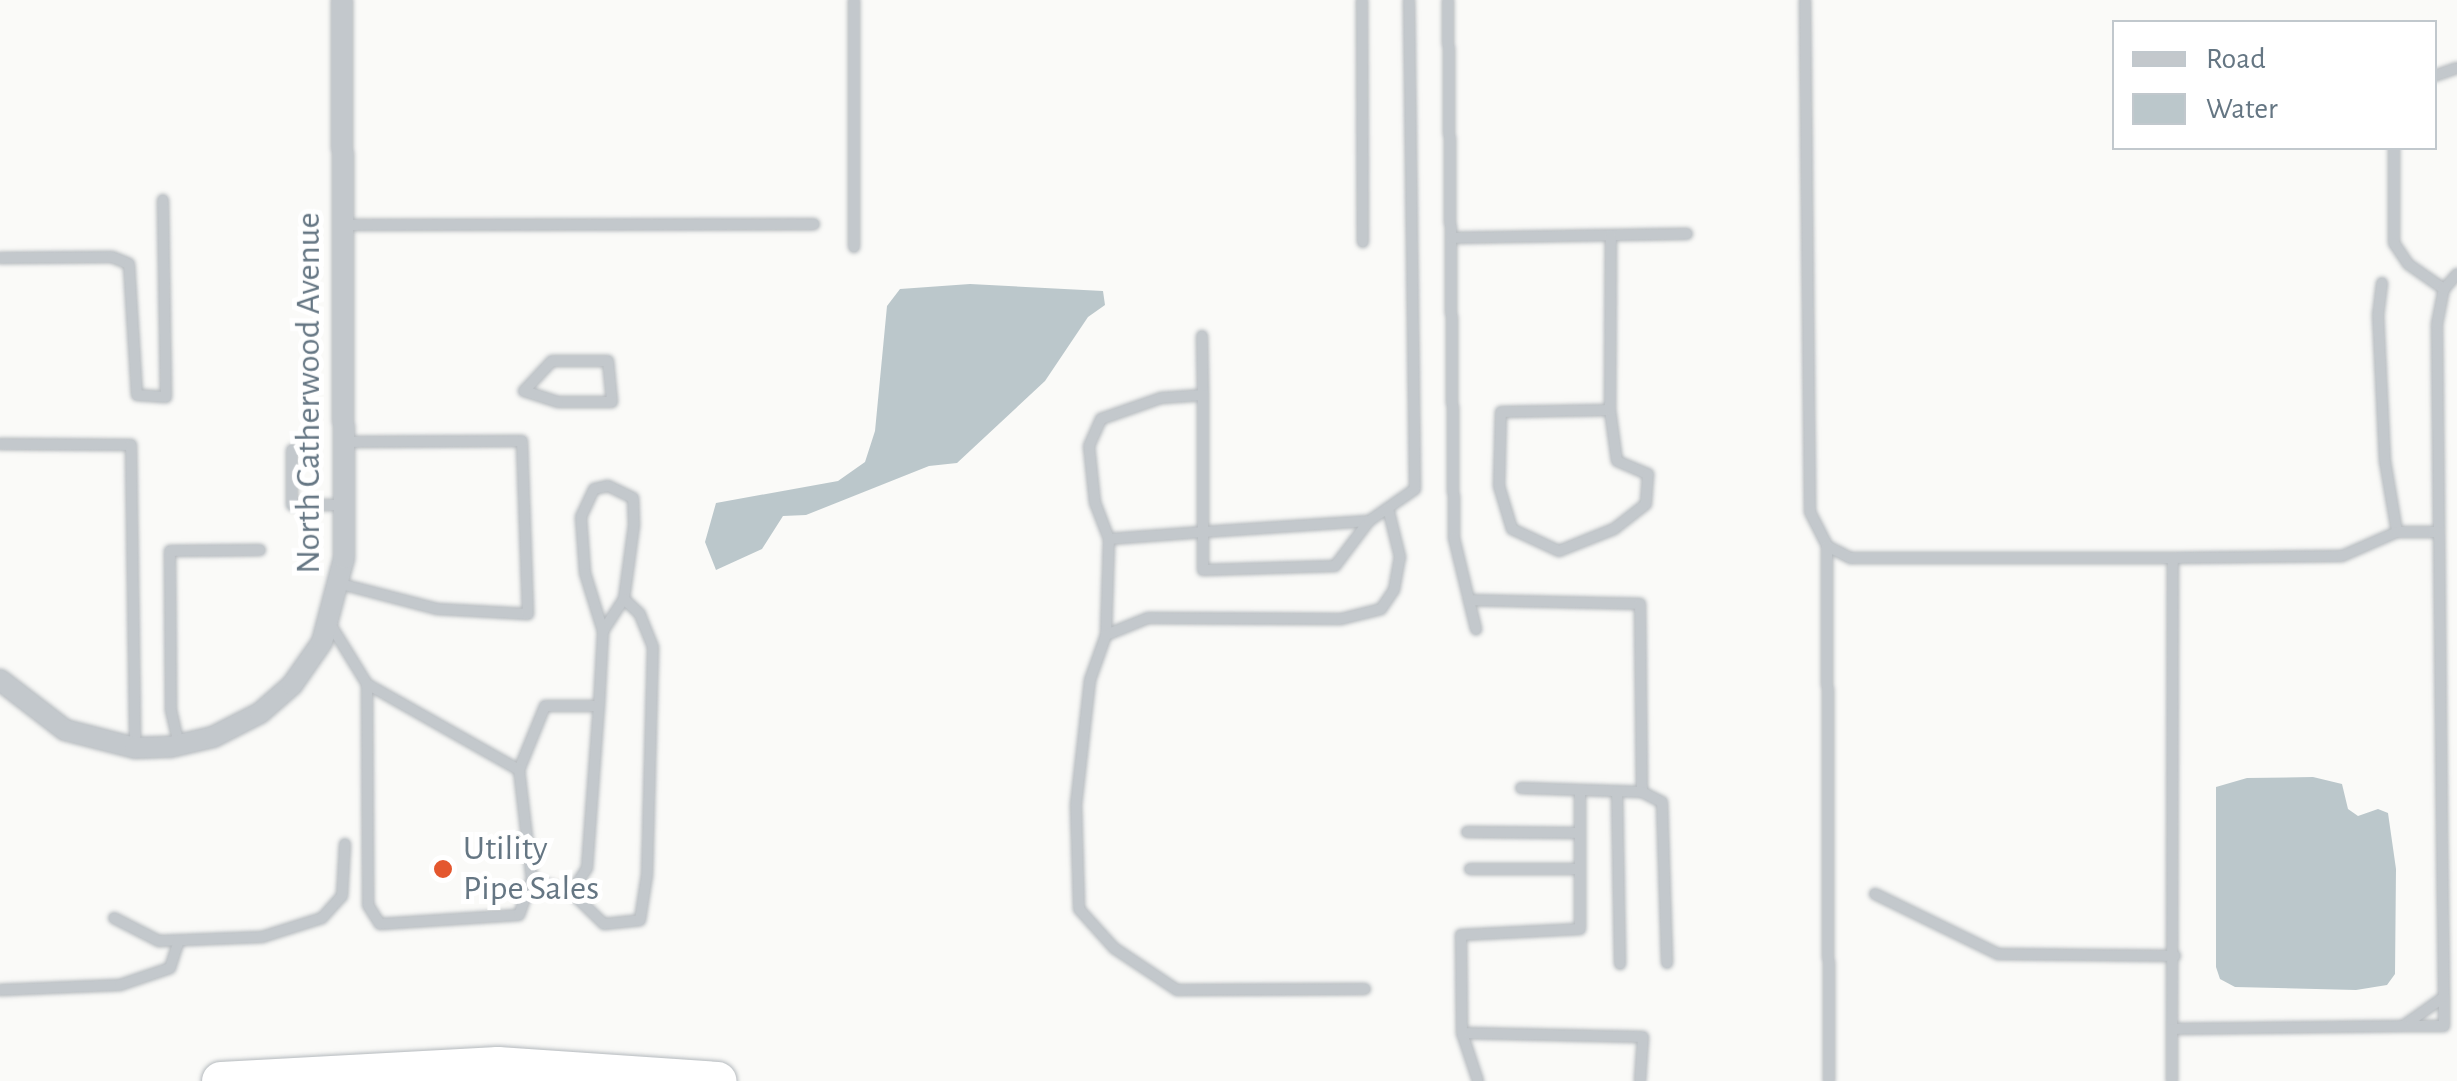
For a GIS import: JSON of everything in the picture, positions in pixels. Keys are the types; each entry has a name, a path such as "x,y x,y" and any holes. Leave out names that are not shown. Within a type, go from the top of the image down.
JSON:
{"highway":[{"path":"221,1081 498,1066 717,1081"}],"street":[{"name":"North Catherwood Avenue","path":"0,680 65,730 135,748 170,746 260,714 292,685 330,624 342,584 344,505 342,0"}],"lane":[{"path":"854,0 854,247"},
{"path":"1362,0 1363,242"},
{"path":"1202,336 1203,570 1336,566 1368,521 1415,490 1409,0"},
{"path":"1448,0 1454,538 1476,629"},
{"path":"1806,0 1810,512 1827,546 1828,1081"},
{"path":"2394,150 2394,244 2408,264 2444,289"},
{"path":"0,258 112,257 129,264 136,396 166,397 163,200"},
{"path":"343,225 814,224"},
{"path":"1451,238 1688,234"},
{"path":"1610,410 1501,412 1499,486 1512,529 1560,551 1614,529 1646,504 1648,474 1616,461 1610,410 1611,236"},
{"path":"2172,1029 2444,1026 2437,324 2444,289 2457,274"},
{"path":"2382,282 2378,314 2386,461 2397,532"},
{"path":"552,362 608,362 612,402 558,402 524,390 552,362"},
{"path":"1203,395 1161,398 1101,419 1089,446 1095,503 1108,539 1106,635 1090,680 1076,805 1080,909 1114,948 1177,990 1365,989"},
{"path":"342,584 437,608 528,614 522,440 344,442"},
{"path":"0,444 131,445 135,748"},
{"path":"292,450 292,505 344,505"},
{"path":"571,892 586,868 603,632 584,573 581,517 594,489 608,486 633,498 624,599 603,632"},
{"path":"1106,635 1148,618 1341,620 1380,609 1394,590 1400,557 1388,508"},
{"path":"1108,539 1368,521"},
{"path":"1827,546 1851,558 2342,556 2397,532 2439,532"},
{"path":"170,746 170,552 260,550"},
{"path":"2172,1081 2173,558"},
{"path":"532,880 571,892 604,924 640,920 654,648 640,614 624,599"},
{"path":"1469,600 1640,604 1642,792"},
{"path":"330,624 367,684 519,770"},
{"path":"367,684 368,906 380,924 520,914 532,880 519,770 545,706 599,706"},
{"path":"1521,788 1642,792 1662,802 1666,963"},
{"path":"1478,1081 1462,1032 1461,935 1580,929 1580,790"},
{"path":"1617,791 1620,964"},
{"path":"2442,829 2457,829"},
{"path":"1466,832 1580,833"},
{"path":"114,918 159,941 262,937 322,918 342,896 345,844"},
{"path":"1470,868 1580,869"},
{"path":"1875,894 1998,954 2175,956"},
{"path":"0,990 120,984 170,968 180,940"},
{"path":"2403,1026 2444,997"},
{"path":"1462,1032 1643,1037 1640,1081"}],"water":[{"path":"970,284 1103,291 1105,305 1088,317 1045,381 957,463 929,466 806,515 783,516 762,549 716,570 705,542 716,503 838,481 865,462 875,431 887,306 900,289"},
{"path":"2313,777 2342,784 2348,809 2358,816 2378,809 2388,813 2396,869 2395,974 2387,985 2356,990 2235,987 2220,979 2216,967 2216,787 2247,778"}],"place":[{"name":"Utility Pipe Sales","path":"443,869"}]}
